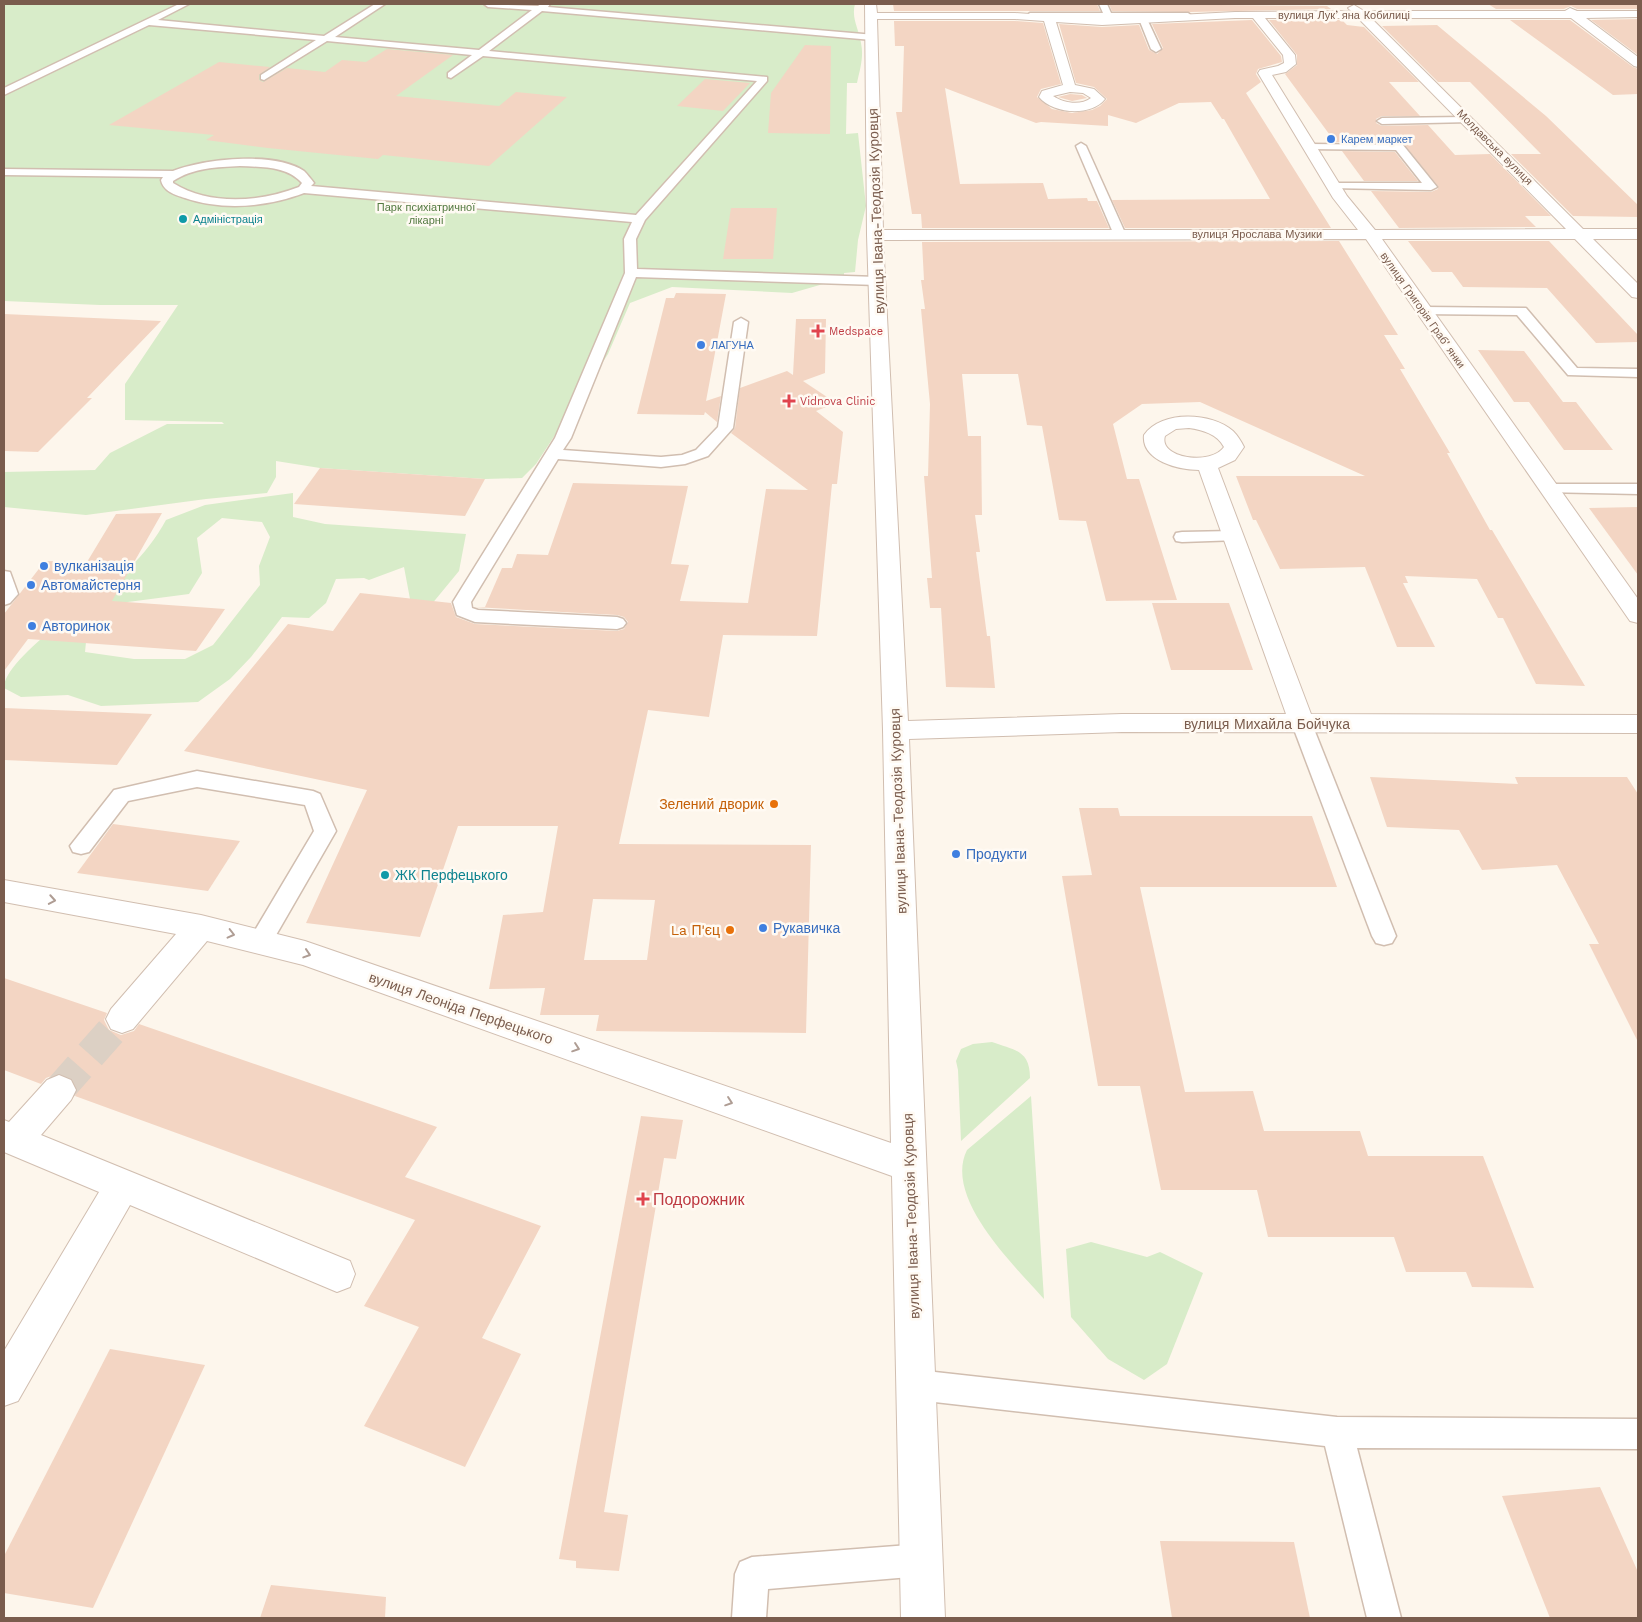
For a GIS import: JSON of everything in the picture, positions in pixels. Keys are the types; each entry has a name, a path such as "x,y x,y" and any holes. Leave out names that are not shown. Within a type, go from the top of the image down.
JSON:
{"street":[{"name":"Молдавська вулиця","path":"1350,4 1638,292"},
{"path":"1561,4 1638,63"},
{"name":"вулиця Лукʼяна Кобилиці","path":"871,19 1015,16 1102,22 1218,16 1234,10 1256,15 1638,14"},
{"name":"вулиця Григорія Грабʼянки","path":"1256,15 1289,55 1290,64 1282,69 1264,73 1334,186 1370,234 1638,616"},
{"name":"вулиця Івана-Теодозія Куровця","path":"871,19 875,235 896,730 923,1618"},
{"path":"1049,19 1070,88"},
{"name":"вулиця Ярослава Музики","path":"875,235 1638,234"},
{"path":"1207,465 1302,724"},
{"name":"вулиця Михайла Бойчука","path":"896,730 1122,723 1638,724"},
{"name":"вулиця Леоніда Перфецького","path":"4,891 201,927 313,956 908,1165"},
{"path":"122,1018 201,927"},
{"path":"60,1090 10,1138 338,1274"},
{"path":"4,1387 122,1186"}],"lane":[{"path":"4,92 185,4"},
{"path":"264,77 381,4"},
{"path":"488,4 871,19"},
{"path":"1103,4 1108,16"},
{"path":"451,75 544,6"},
{"path":"1015,16 1218,16"},
{"path":"1143,20 1156,49"},
{"path":"147,22 764,79 639,219 630,239 631,273 563,438 462,602 463,611 475,616 617,623"},
{"path":"1382,121 1468,120"},
{"path":"1081,146 1120,235"},
{"path":"1310,147 1399,147 1431,187 1334,186"},
{"path":"4,172 172,174 184,169 213,164 262,164 300,173 306,178 308,183 303,189 293,194 262,200 211,200 173,190 168,185 167,180 172,174"},
{"path":"303,189 639,219"},
{"path":"631,273 877,281"},
{"path":"1424,311 1521,311 1573,372 1638,373"},
{"path":"553,454 661,462 686,460 702,453 725,428 741,322"},
{"path":"1550,490 1638,489"},
{"path":"1182,537 1233,536"},
{"path":"4,576 9,594 4,599"},
{"path":"1302,724 1384,936"},
{"path":"81,846 121,795 197,779 313,798 325,831 260,942"},
{"path":"917,1386 1337,1432 1638,1434"},
{"path":"1337,1432 1384,1618"},
{"path":"749,1618 752,1574 922,1560"}],"green space":[{"name":"Парк психіатричної лікарні","path":"4,4 855,4 854,14 862,48 862,58 857,83 847,83 846,134 858,133 866,206 858,240 855,272 844,273 844,278 792,293 672,287 630,303 608,354 536,464 522,478 485,479 320,468 276,461 276,477 267,493 86,515 4,507 4,472 95,470 110,453 167,424 224,424 222,422 125,420 125,384 178,305 100,305 4,301"},
{"path":"293,493 293,517 325,524 466,534 459,571 431,605 410,599 404,567 369,580 364,578 336,579 326,603 309,618 282,617 251,657 230,679 198,702 101,706 68,695 21,697 4,688 8,675 20,659 58,625 129,568 149,546 166,520 205,505","holes":["222,518 262,522 270,537 259,566 260,585 213,645 185,659 134,659 85,652 88,622 105,605 189,594 202,573 197,538"]},
{"path":"992,1042 1019,1052 1024,1056 1030,1078 961,1141 956,1061 961,1049 973,1044"},
{"path":"1031,1096 1044,1299 1016,1269 973,1210 965,1189 962,1169 967,1150"},
{"path":"1091,1242 1147,1257 1160,1252 1203,1273 1167,1364 1144,1380 1108,1359 1071,1317 1066,1249"}],"building":[{"path":"893,4 1097,4 1100,11 894,11"},
{"path":"1109,4 1327,6 1331,9 1190,12 1112,11"},
{"path":"1488,4 1638,4 1638,9 1577,9 1571,6 1564,9 1496,9"},
{"path":"1638,19 1638,55 1591,20"},
{"path":"1252,20 1281,56 1282,62 1258,69 1256,74 1261,82 1246,93 1331,228 1125,228 1112,200 1270,199 1224,119 1222,119 1211,102 1179,103 1136,123 1108,115 1108,126 1036,123 945,88 960,184 1043,183 1048,199 1087,198 1088,201 1097,201 1109,228 922,228 921,214 912,214 896,112 902,112 904,46 895,46 894,21 1015,21 1043,23 1061,84 1041,89 1037,97 1052,109 1072,113 1092,110 1100,106 1107,99 1094,87 1076,83 1059,24 1102,27 1139,25 1149,50 1157,54 1163,48 1152,24"},
{"path":"1269,20 1342,20 1347,25 1364,27 1419,82 1389,82 1420,116 1382,116 1376,119 1376,123 1382,126 1428,125 1455,155 1490,154 1551,216 1525,216 1536,227 1399,228 1371,191 1431,192 1438,189 1438,186 1403,143 1335,142 1285,74 1297,65 1297,55"},
{"path":"1510,20 1570,20 1638,69 1638,94 1613,95"},
{"path":"1437,25 1546,116 1638,205 1638,217 1573,216 1511,154 1541,154 1470,82 1438,82 1382,26"},
{"path":"805,45 831,46 830,134 768,133 771,93"},
{"path":"387,49 453,55 396,96 499,106 516,92 567,97 489,166 383,155 378,159 268,148 206,140 214,135 109,125 219,62 270,67 259,75 259,80 263,82 287,68 325,72 342,60 366,62"},
{"path":"705,79 750,83 723,111 677,106"},
{"path":"1070,94 1082,95 1087,98 1072,101 1058,97"},
{"path":"1342,151 1395,152 1418,181 1364,181"},
{"path":"731,208 777,208 773,259 723,259"},
{"path":"1339,241 1398,335 1384,335 1405,369 1400,369 1450,453 1447,453 1490,530 1492,530 1585,686 1536,684 1503,618 1498,618 1477,579 1405,576 1408,583 1403,583 1435,647 1397,647 1365,567 1280,569 1256,520 1253,520 1236,476 1365,476 1200,402 1142,404 1113,424 1127,479 1139,479 1177,600 1106,601 1086,521 1059,520 1042,426 1027,425 1018,374 962,374 968,436 981,436 982,515 975,515 980,552 976,552 987,636 990,636 995,688 946,687 941,608 930,608 927,578 932,578 924,476 928,476 930,404 921,309 925,309 921,280 924,280 922,242"},
{"path":"1408,241 1549,241 1638,335 1638,342 1596,343 1547,288 1463,287 1452,272 1432,272"},
{"path":"676,293 726,294 706,401 721,396 717,422 705,412 704,415 637,414 666,298 674,298"},
{"path":"4,314 161,321 87,398 92,398 38,452 4,451"},
{"path":"796,319 826,319 825,373 803,381 836,403 816,411 843,432 837,484 832,484 817,636 723,635 709,717 648,710 619,844 811,845 806,1033 596,1031 599,1015 540,1015 545,988 489,989 503,915 543,912 558,826 458,826 420,937 306,923 367,790 184,751 288,624 333,631 360,593 451,603 456,617 475,624 617,631 624,629 628,622 624,617 617,615 474,607 485,607 502,568 512,568 517,554 548,555 573,483 688,486 671,564 689,565 680,601 748,603 766,489 808,490 731,433 735,428 740,388 787,371 793,375","holes":["593,899 655,900 647,960 584,960"]},
{"path":"1478,350 1524,351 1563,402 1576,402 1613,450 1564,450 1529,402 1514,402"},
{"path":"320,468 485,479 465,516 294,504"},
{"path":"1638,507 1638,575 1589,508"},
{"path":"162,513 112,601 225,609 196,651 28,639 4,671 4,614 45,561 87,562 116,514"},
{"path":"1152,603 1229,603 1253,670 1171,670"},
{"path":"4,708 152,714 117,765 4,760"},
{"path":"1370,777 1518,784 1515,777 1627,777 1638,794 1638,1042 1589,944 1599,944 1557,865 1482,870 1459,830 1387,827"},
{"path":"1079,808 1118,808 1120,816 1312,816 1337,887 1140,887 1185,1092 1253,1091 1264,1131 1360,1131 1368,1156 1483,1156 1534,1288 1472,1287 1466,1272 1406,1272 1394,1237 1268,1237 1257,1190 1161,1190 1140,1086 1098,1086 1062,876 1092,875"},
{"path":"113,824 240,841 208,891 77,873"},
{"path":"4,978 107,1013 104,1020 109,1030 121,1035 134,1031 139,1024 437,1127 405,1177 541,1226 482,1338 521,1354 465,1467 364,1426 419,1327 364,1306 415,1220 75,1096 78,1089 73,1079 60,1073 46,1078 41,1084 4,1070"},
{"path":"641,1116 683,1120 676,1159 664,1158 604,1512 628,1515 619,1571 576,1568 576,1561 559,1559"},
{"path":"110,1349 205,1365 93,1608 4,1593 4,1556"},
{"path":"1600,1487 1638,1572 1638,1618 1550,1618 1502,1496"},
{"path":"1160,1541 1294,1542 1310,1618 1172,1618"},
{"path":"271,1585 386,1597 385,1618 260,1618"}],"tunnel":[{"path":"59,1090 122,1019"}],"place":[{"name":"Карем маркет","path":"1331,139"},
{"name":"Адміністрація","path":"183,219"},
{"name":"Medspace","path":"818,331"},
{"name":"ЛАГУНА","path":"701,345"},
{"name":"Vidnova Clinic","path":"789,401"},
{"name":"вулканізація","path":"44,566"},
{"name":"Автомайстерня","path":"31,585"},
{"name":"Авторинок","path":"32,626"},
{"name":"Зелений дворик","path":"774,804"},
{"name":"Продукти","path":"956,854"},
{"name":"ЖК Перфецького","path":"385,875"},
{"name":"Рукавичка","path":"763,928"},
{"name":"La П'єц","path":"730,930"},
{"name":"Подорожник","path":"643,1199"}]}
